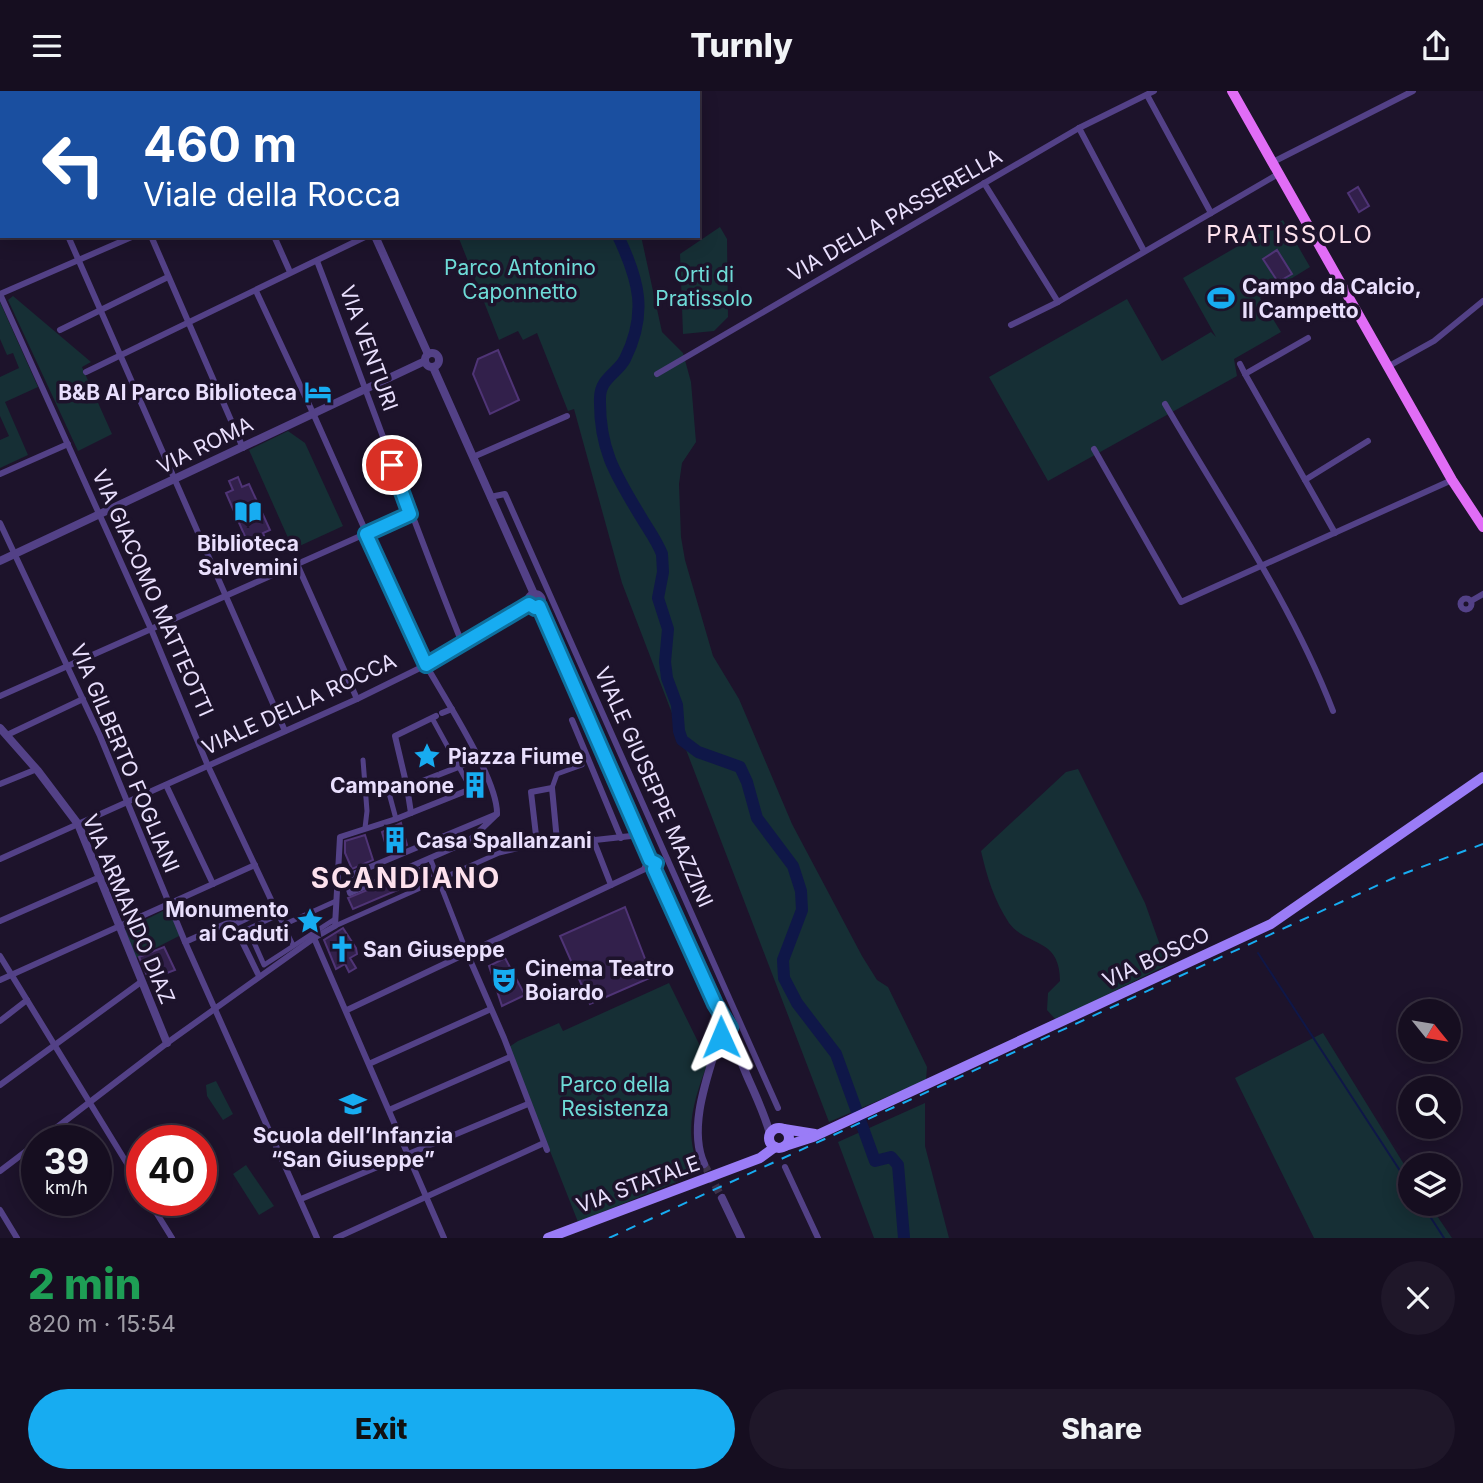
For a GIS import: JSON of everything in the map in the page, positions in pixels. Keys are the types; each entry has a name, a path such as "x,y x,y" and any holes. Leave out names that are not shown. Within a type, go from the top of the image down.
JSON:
{"main road":[{"path":"1231,91 1452,480 1483,527"},
{"name":"VIA BOSCO","path":"821,1133 1271,924 1483,776"},
{"path":"782,1129 821,1133"},
{"path":"770,1136 780,1147 789,1137 782,1129"},
{"name":"VIA STATALE","path":"742,1165 762,1148 770,1136 782,1129"},
{"name":"VIA STATALE","path":"548,1238 760,1159 780,1147 821,1133"}],"street":[{"path":"1273,162 1413,91"},
{"path":"1150,93 1211,213"},
{"name":"VIA DELLA PASSERELLA","path":"657,374 1079,128 1150,93"},
{"path":"1079,128 1144,251"},
{"path":"1011,325 1058,302 1280,173"},
{"path":"984,183 1058,302"},
{"path":"69,238 285,731"},
{"path":"0,294 129,238"},
{"path":"152,238 243,448"},
{"path":"275,238 290,272"},
{"path":"86,372 363,238"},
{"path":"376,238 534,594 541,598 539,606 535,608 529,604 528,598 534,594"},
{"name":"VIA VENTURI","path":"317,261 366,388 410,514 462,643"},
{"path":"60,330 168,277"},
{"path":"256,291 426,665 478,758 496,797 497,814 472,839 350,893 347,883 351,875 497,814"},
{"name":"VIA GIACOMO MATTEOTTI","path":"0,294 151,629 208,766 274,906"},
{"path":"1389,366 1434,341 1483,301"},
{"path":"1245,374 1308,338"},
{"name":"VIA ROMA","path":"0,561 243,448 313,412 429,361"},
{"path":"1240,364 1335,533"},
{"path":"1165,404 1261,566 1320,678 1333,711"},
{"path":"473,457 567,416"},
{"path":"1305,480 1368,441"},
{"path":"0,474 68,444"},
{"path":"1094,449 1181,602 1452,480"},
{"name":"VIALE GIUSEPPE MAZZINI","path":"490,497 505,494 778,1108"},
{"path":"0,696 410,514"},
{"name":"VIA GILBERTO FOGLIANI","path":"0,523 83,699 185,942 317,1238"},
{"path":"297,564 356,699"},
{"path":"1471,601 1483,594"},
{"name":"VIALE DELLA ROCCA","path":"0,859 356,699 426,665 529,604"},
{"name":"VIALE GIUSEPPE MAZZINI","path":"539,606 640,835 650,866 715,1004 726,1035 738,1054 765,1113 770,1136"},
{"path":"8,735 83,699"},
{"path":"411,813 395,736 452,709"},
{"path":"335,922 340,837 396,819 471,789 437,716"},
{"path":"572,720 586,764 621,838"},
{"name":"VIA ARMANDO DIAZ","path":"0,728 37,769 78,824 167,1042"},
{"path":"469,762 478,758"},
{"path":"363,759 367,811 365,828"},
{"path":"557,841 552,788 557,774 586,764"},
{"path":"407,787 461,766"},
{"path":"0,784 37,769"},
{"path":"479,786 489,781"},
{"path":"166,785 213,884"},
{"path":"537,844 531,792 552,788"},
{"path":"389,793 396,819"},
{"path":"278,915 248,929 264,965 335,922 499,853 557,841 568,843 640,835"},
{"path":"593,839 611,885"},
{"path":"336,1238 545,1146 424,844"},
{"path":"0,980 255,865"},
{"path":"347,1010 650,866"},
{"path":"0,921 100,877"},
{"path":"283,925 336,901"},
{"path":"185,942 274,906 293,945"},
{"path":"60,1125 167,1042 335,922"},
{"path":"233,923 259,976"},
{"path":"314,937 444,1238"},
{"path":"0,956 126,1162"},
{"path":"0,1085 141,982"},
{"path":"0,1021 27,1000"},
{"path":"370,1063 491,1009"},
{"path":"704,1164 696,1139 697,1123 715,1054 726,1035"},
{"path":"389,1110 510,1057"},
{"path":"301,1199 528,1104"},
{"name":"VIALE GIUSEPPE MAZZINI","path":"765,1113 782,1129"},
{"path":"0,1171 21,1155"},
{"path":"785,1167 818,1238"},
{"path":"722,1198 741,1238"},
{"path":"0,1210 17,1238"},
{"path":"158,1216 172,1238"}],"green space":[{"path":"1283,220 1310,267 1260,298 1281,332 1234,359 1237,376 1048,481 989,377 1127,299 1162,361 1211,332 1216,337 1183,278"},
{"name":"Orti di Pratissolo","path":"720,227 727,239 728,317 714,331 683,334 680,254"},
{"name":"Parco Antonino Caponnetto","path":"459,238 641,238 662,332 683,353 691,382 696,442 682,463 679,484 681,537 685,560 713,656 739,699 792,824 862,956 877,980 888,987 927,1067 926,1080 829,1122 622,583 574,409 568,411 537,333 523,340 518,331 499,340"},
{"path":"13,296 91,362 82,367 112,434 78,451 8,300"},
{"path":"0,302 38,387 5,402 28,455 0,468 0,440 9,436 0,416 0,377 19,368 13,353 7,355 0,339"},
{"path":"288,431 305,443 343,526 293,549 249,450"},
{"path":"1078,769 1145,903 1167,965 1056,1020 1047,1010 1048,993 1060,981 1055,957 1049,950 1016,931 1009,923 992,888 981,851 1066,772"},
{"path":"169,908 181,935 136,958 125,930"},
{"name":"Parco della Resistenza","path":"669,983 708,1062 698,1090 691,1130 695,1158 701,1172 578,1222 509,1047 559,1023 563,1031"},
{"path":"1323,1033 1398,1155 1398,1216 1437,1216 1452,1238 1314,1238 1235,1078"},
{"path":"216,1081 233,1114 223,1120 207,1096 206,1085"},
{"path":"925,1103 925,1146 949,1238 874,1238 838,1142"},
{"path":"246,1165 274,1206 259,1215 233,1174"}],"building":[{"path":"1358,187 1369,206 1359,212 1348,193"},
{"path":"1277,250 1292,274 1278,282 1263,259"},
{"path":"498,350 519,400 490,414 473,374 478,359"},
{"name":"Biblioteca Salvemini","path":"238,477 242,487 249,484 270,530 263,533 267,543 258,547 254,537 247,541 226,493 233,490 229,481"},
{"name":"Casa Spallanzani","path":"401,823 407,845 388,853 382,832"},
{"path":"365,835 373,860 352,869 345,853 345,841"},
{"path":"427,865 431,876 353,909 348,898"},
{"path":"625,907 652,977 590,1004 560,936"},
{"name":"San Giuseppe","path":"343,928 357,954 350,958 356,968 349,972 345,964 336,969 324,940"},
{"path":"164,947 175,970 167,973 165,969 149,980 139,957"},
{"name":"Cinema Teatro Boiardo","path":"505,958 525,995 502,1006 489,966"}],"waterway":[{"path":"619,238 636,282 637,327 625,359 603,385 600,416 610,461 662,554 663,572 658,598 668,629 665,662 667,678 677,705 679,731 682,740 698,752 740,767 757,818 793,866 801,891 802,910 783,960 784,978 797,1003 836,1054 875,1161 891,1157 898,1165 904,1238"},
{"path":"1258,953 1398,1168"},
{"path":"1430,1216 1444,1238"}],"tunnel":[{"path":"461,766 469,762"},
{"path":"471,789 479,786"},
{"path":"704,1164 722,1198"}],"railway":[{"path":"609,1238 1400,875 1483,844"}],"place":[{"name":"Campo da Calcio, Il Campetto","path":"1221,298"},
{"name":"B&B Al Parco Biblioteca","path":"318,392"},
{"name":"Biblioteca Salvemini","path":"248,512"},
{"name":"Piazza Fiume","path":"427,756"},
{"name":"Campanone","path":"475,785"},
{"name":"Casa Spallanzani","path":"395,840"},
{"name":"Monumento ai Caduti","path":"310,921"},
{"name":"San Giuseppe","path":"342,949"},
{"name":"Cinema Teatro Boiardo","path":"504,980"},
{"name":"Scuola dell’Infanzia “San Giuseppe”","path":"353,1104"}],"district":[{"name":"PRATISSOLO","path":"1290,234"},
{"name":"SCANDIANO","path":"406,878"}],"route":[{"path":"392,465 410,514 366,534 426,665 529,604 535,608 539,606 650,860 656,863 654,869 715,1004 730,1028 722,1030 721,1037"}]}
